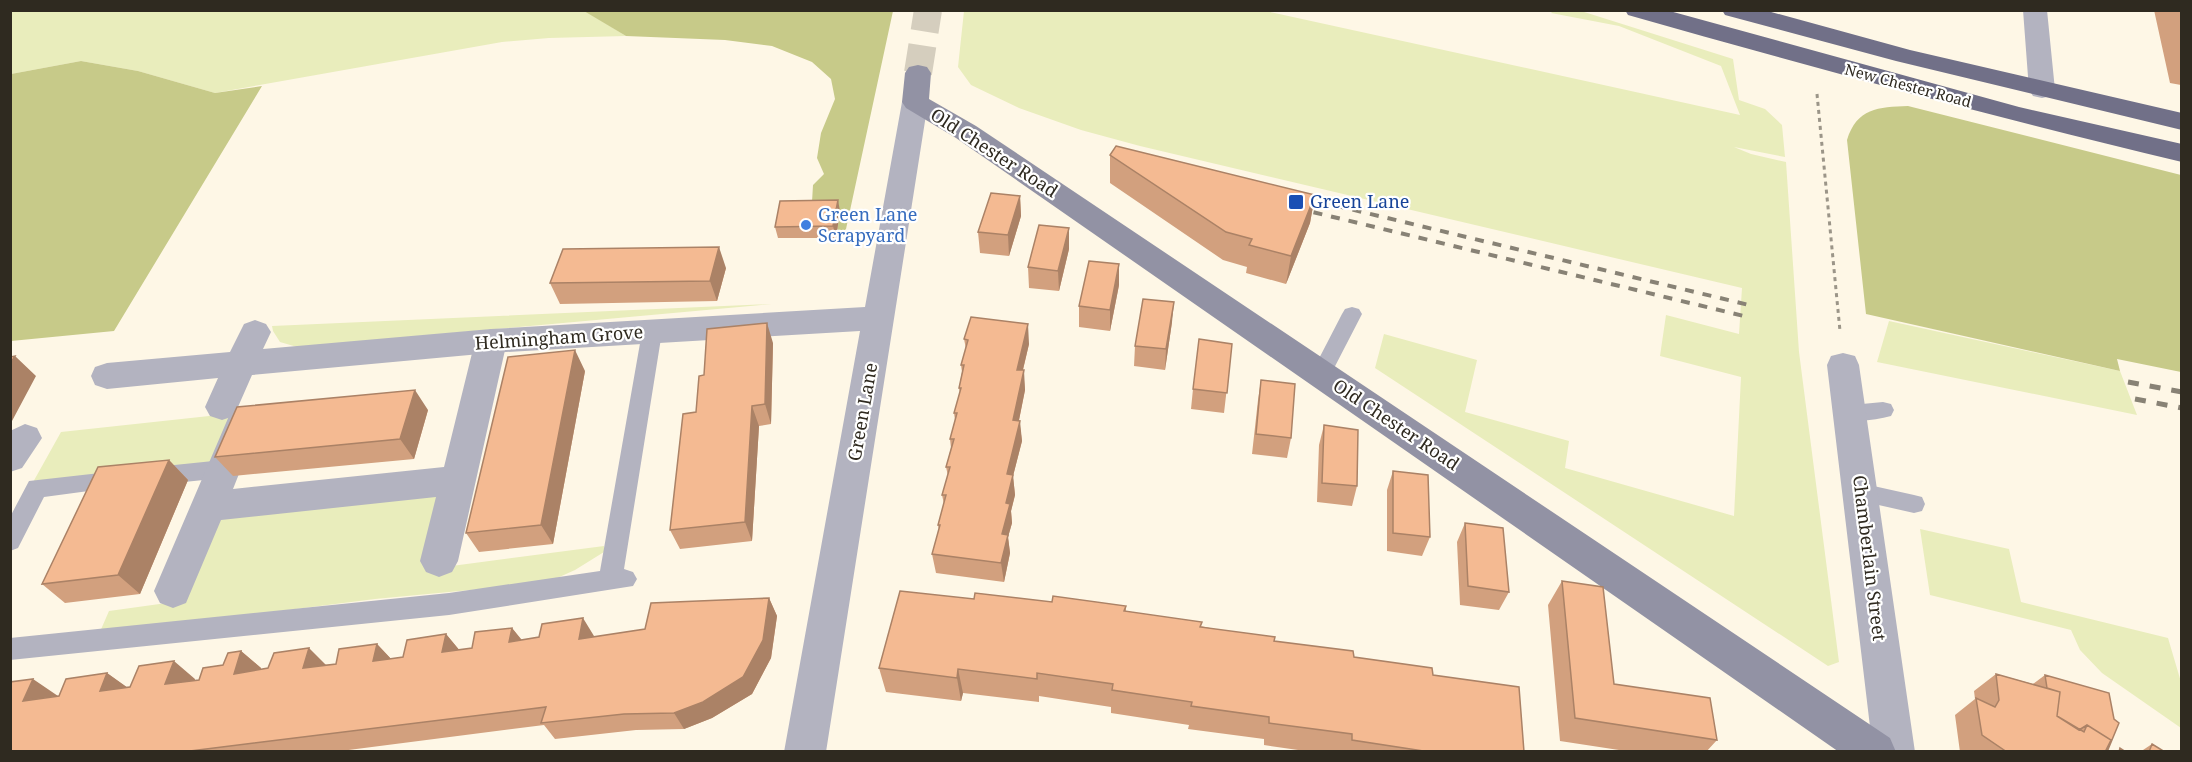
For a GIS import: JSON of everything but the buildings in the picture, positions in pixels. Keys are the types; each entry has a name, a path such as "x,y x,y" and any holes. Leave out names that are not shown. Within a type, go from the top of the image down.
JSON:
{"highway":[{"name":"New Chester Road","path":"1637,10 1814,61 2018,115 2181,153"},
{"name":"New Chester Road","path":"1734,10 2042,90 2181,122"}],"main road":[{"name":"Old Chester Road","path":"916,88 966,132 1875,752"}],"street":[{"path":"2035,10 2042,90"},
{"name":"Green Lane","path":"805,752 916,88"},
{"name":"Helmingham Grove","path":"107,376 491,341 878,318"},
{"path":"173,591 223,469 240,364 255,332"},
{"path":"439,561 491,341"},
{"name":"Chamberlain Street","path":"1843,365 1866,411 1860,492 1894,752"},
{"path":"208,506 458,480"}],"lane":[{"path":"1321,374 1352,314"},
{"path":"10,649 449,604 618,580 652,332"},
{"path":"10,541 38,488 223,469"},
{"path":"1860,492 1914,504"}],"path":[{"path":"1814,61 1843,365"}],"green space":[{"path":"584,10 626,36 502,42 215,93 138,71 81,61 11,74 11,11"},
{"path":"584,11 893,11 846,229 836,238 840,211 812,202 813,185 824,174 817,158 821,133 835,99 831,79 812,62 772,46 725,40 626,36"},
{"path":"964,11 1266,11 1740,115 1721,66 1619,26 1551,13 1553,11 1581,11 1733,59 1739,100 1765,109 1782,125 1785,157 1734,147 1751,154 1786,162 1799,352 1839,662 1828,666 1375,368 1384,334 1477,360 1465,412 1569,441 1565,468 1734,516 1741,377 1660,356 1666,315 1739,334 1742,288 1140,146 1081,130 1019,108 971,85 958,67"},
{"path":"81,61 138,71 215,93 262,86 114,331 11,341 11,74"},
{"path":"1908,106 2181,175 2181,372 2117,359 2120,371 1866,314 1847,140 1857,121 1870,111"},
{"path":"772,304 297,347 280,342 272,326"},
{"path":"1889,321 2120,371 2137,415 1877,362"},
{"path":"237,413 217,463 32,484 61,432"},
{"path":"449,485 429,569 604,546 604,552 575,570 546,583 375,599 99,634 109,611 174,602 213,510"},
{"path":"1920,529 2009,549 2021,602 2168,638 2181,682 2181,728 2102,673 2080,650 2071,630 1930,595"}],"tunnel":[{"path":"918,73 928,10"}],"railway":[{"path":"1300,197 1749,305"},
{"path":"1296,208 1748,317"},
{"path":"2128,382 2182,392"},
{"path":"2135,399 2182,408"}],"place":[{"name":"Green Lane","path":"1296,202"},
{"name":"Green Lane Scrapyard","path":"806,225"}]}
